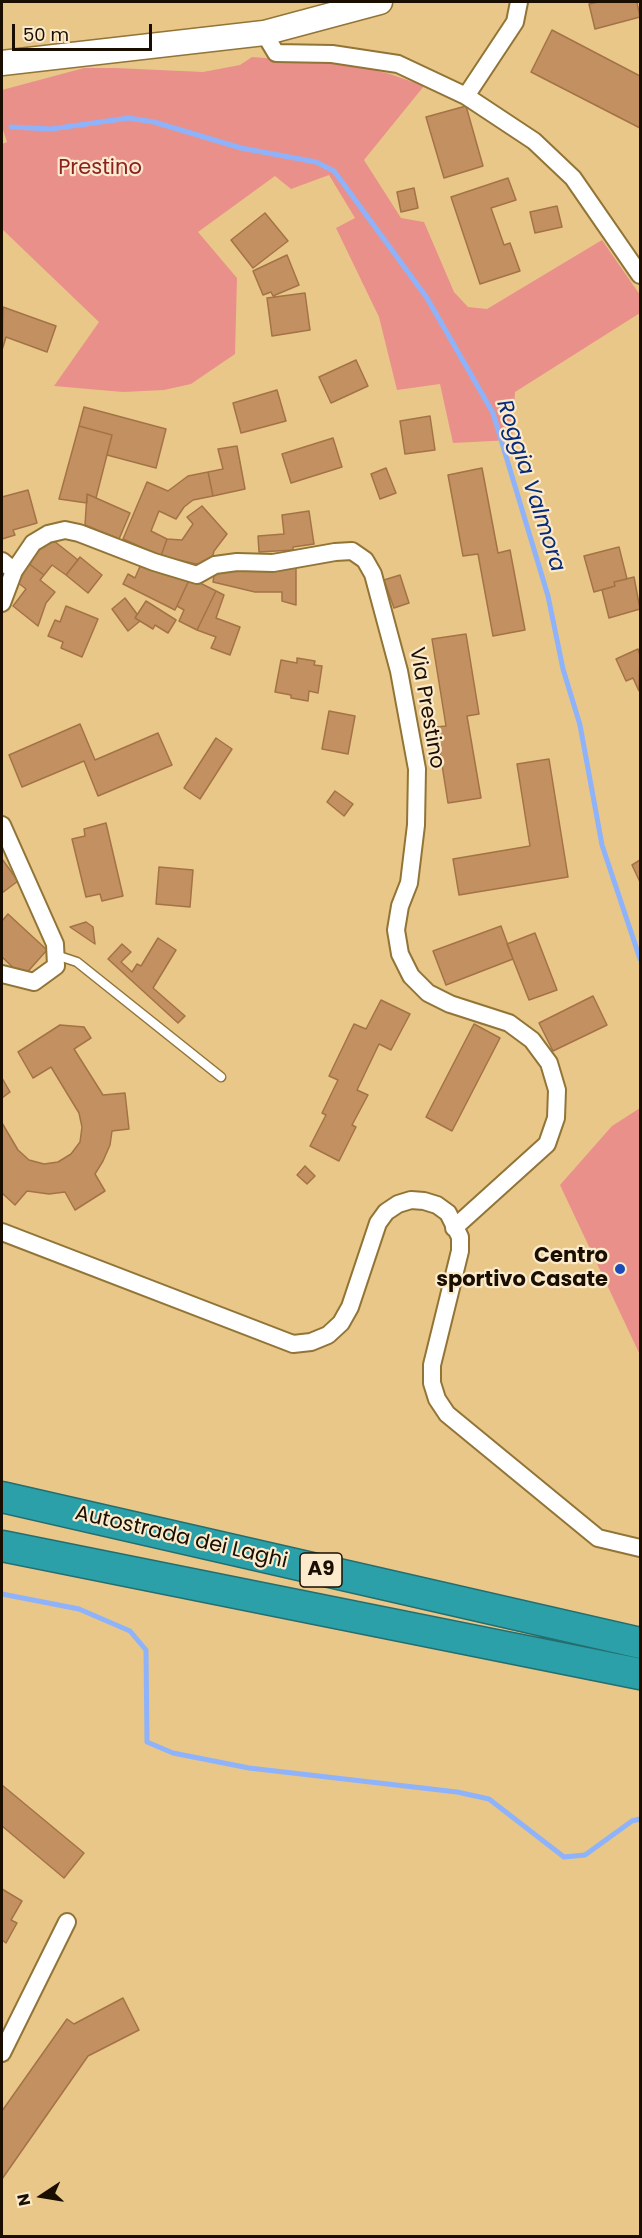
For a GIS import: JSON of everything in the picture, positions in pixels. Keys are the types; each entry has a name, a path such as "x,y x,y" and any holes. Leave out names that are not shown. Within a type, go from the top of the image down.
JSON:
{"highway":[{"name":"Autostrada dei Laghi","path":"2,1497 640,1643"},
{"name":"Autostrada dei Laghi","path":"2,1546 640,1674"}],"main road":[{"path":"2,63 178,41 264,33 380,2"},
{"path":"2,74 30,61"}],"street":[{"path":"466,96 515,22 519,2"},
{"path":"264,33 276,52 332,54 398,64 466,96 534,141 573,178 640,275"},
{"name":"Via Prestino","path":"2,603 8,566 33,543 48,534 65,530 79,532 154,562 197,575 215,565 237,562 273,563 335,552 352,551 365,560 373,574 399,671 417,769 416,825 409,883 400,906 396,930 400,954 411,976 428,993 450,1004 509,1023 532,1040 549,1063 557,1090 556,1118 547,1144 454,1228"},
{"path":"2,825 55,944 56,966 34,982 2,974"},
{"path":"2,1232 294,1344 311,1342 328,1335 341,1323 350,1307 378,1223 386,1212 404,1202 424,1201 437,1205 448,1213 460,1237 460,1251 432,1365 432,1383 437,1399 447,1414 598,1538 640,1548"},
{"path":"2,2053 67,1922"}],"lane":[{"path":"55,955 78,962 221,1077"}],"green space":[{"name":"Prestino","path":"252,57 355,65 424,86 364,160 401,218 424,222 454,292 468,307 487,309 602,240 640,295 640,313 515,392 512,440 453,443 440,384 397,390 379,317 336,228 355,218 329,175 291,189 275,176 198,232 237,278 235,354 191,384 164,390 123,392 54,386 99,322 2,229 2,144 7,142 2,127 2,90 84,68 203,72 240,65"},
{"name":"Centro sportivo Casate","path":"640,1108 640,1355 560,1185 612,1126"}],"building":[{"path":"637,2 640,17 595,29 589,4"},
{"path":"552,30 640,76 640,128 531,72"},
{"path":"466,106 483,166 444,178 426,117"},
{"path":"508,178 516,200 491,208 504,245 510,243 520,271 480,284 451,197"},
{"path":"414,188 418,208 401,212 397,192"},
{"path":"557,206 562,227 535,233 530,212"},
{"path":"265,213 288,241 253,268 231,240"},
{"path":"287,255 299,285 273,296 271,292 263,295 253,271"},
{"path":"305,293 310,330 272,336 267,298"},
{"path":"3,307 56,326 47,352 6,337 2,350"},
{"path":"356,360 368,386 331,403 319,377"},
{"path":"277,390 286,421 241,433 233,403"},
{"path":"84,407 166,429 156,468 107,455 112,435 79,426"},
{"path":"430,416 435,450 405,454 400,421"},
{"path":"79,426 112,435 96,498 87,494 87,503 59,499"},
{"path":"333,438 342,467 291,483 282,454"},
{"path":"237,446 245,489 213,496 208,472 223,469 218,449"},
{"path":"386,468 396,493 380,499 371,474"},
{"path":"482,468 498,553 510,550 525,630 493,636 478,554 463,556 448,475"},
{"path":"208,472 213,496 193,500 184,507 176,519 159,511 151,531 167,539 161,556 123,539 147,482 168,491 188,476"},
{"path":"28,490 37,523 13,530 15,535 2,539 2,497"},
{"path":"87,494 130,513 119,539 85,525"},
{"path":"202,506 227,534 214,551 211,562 196,564 161,556 167,539 182,540 193,524 187,517"},
{"path":"309,511 314,544 293,547 293,550 259,552 258,536 284,534 282,515"},
{"path":"49,537 78,560 66,575 52,565 44,575 28,563"},
{"path":"619,547 627,579 614,582 615,586 594,592 584,556"},
{"path":"80,557 102,575 88,593 66,575"},
{"path":"296,562 296,605 282,601 282,592 255,592 213,582 215,566"},
{"path":"28,563 44,575 40,580 55,592 46,603 38,626 13,606 26,589 17,582"},
{"path":"141,564 190,578 175,610 123,584 128,574 135,578"},
{"path":"400,575 409,603 394,608 384,580"},
{"path":"634,577 640,609 609,618 602,590 615,586 614,582"},
{"path":"190,578 216,591 197,630 179,621 184,610 177,606"},
{"path":"216,591 224,595 216,618 240,627 230,655 211,648 216,637 197,630"},
{"path":"125,598 137,614 135,618 140,621 128,631 112,609"},
{"path":"146,601 176,620 168,633 155,625 153,629 135,618"},
{"path":"66,606 98,619 82,657 61,648 63,642 48,636 55,620 60,622"},
{"path":"466,634 479,714 467,716 481,798 448,803 436,727 446,726 432,639"},
{"path":"638,649 640,655 639,691 633,678 626,681 616,659"},
{"path":"297,658 315,661 314,665 322,666 318,693 309,691 308,701 275,692 281,660 297,663"},
{"path":"329,711 355,716 348,754 322,749"},
{"path":"80,724 95,760 158,733 172,765 98,796 84,761 22,787 9,755"},
{"path":"216,738 232,749 200,799 184,788"},
{"path":"549,759 568,877 459,895 453,859 530,846 517,764"},
{"path":"335,791 353,804 344,816 327,802"},
{"path":"106,823 123,896 102,901 100,894 86,897 72,839 85,836 84,829"},
{"path":"2,859 18,881 2,893"},
{"path":"640,860 640,882 632,865"},
{"path":"159,867 193,870 190,907 156,904"},
{"path":"8,914 47,950 23,977 2,957 2,921"},
{"path":"86,922 93,927 95,944 70,927"},
{"path":"501,926 513,959 446,985 433,951"},
{"path":"535,933 557,990 529,1000 507,944"},
{"path":"158,938 176,950 153,988 185,1016 178,1023 108,959 122,944 131,952 121,962 132,972 137,964 141,966"},
{"path":"593,996 607,1025 553,1051 539,1023"},
{"path":"381,1000 410,1014 391,1050 379,1044 357,1090 368,1095 352,1125 356,1127 339,1161 310,1146 326,1115 322,1113 338,1080 329,1076 354,1024 366,1029"},
{"path":"474,1024 500,1038 452,1131 426,1117"},
{"path":"60,1025 84,1027 91,1038 74,1049 103,1095 125,1093 129,1129 112,1131 110,1145 95,1174 105,1191 75,1210 65,1192 49,1194 27,1191 15,1205 2,1193 2,1123 18,1150 29,1160 44,1164 58,1162 71,1154 80,1142 82,1127 79,1113 51,1067 33,1078 18,1052"},
{"path":"2,1078 10,1092 2,1098"},
{"path":"305,1166 315,1176 307,1184 297,1175"},
{"path":"2,1785 84,1853 64,1878 2,1826"},
{"path":"2,1889 22,1901 11,1920 17,1923 6,1943 2,1940"},
{"path":"123,1998 139,2030 88,2056 2,2179 2,2111 67,2019 74,2024"}],"waterway":[{"name":"Roggia Valmora","path":"11,127 51,129 129,118 154,122 241,148 316,162 334,171 427,298 493,413 548,596 563,669 580,725 602,845 640,959"},
{"path":"2,1594 79,1609 130,1631 146,1650 147,1742 173,1753 249,1768 457,1792 489,1799 564,1857 585,1855 632,1821 640,1819"}],"place":[{"name":"Centro sportivo Casate","path":"620,1269"}]}
